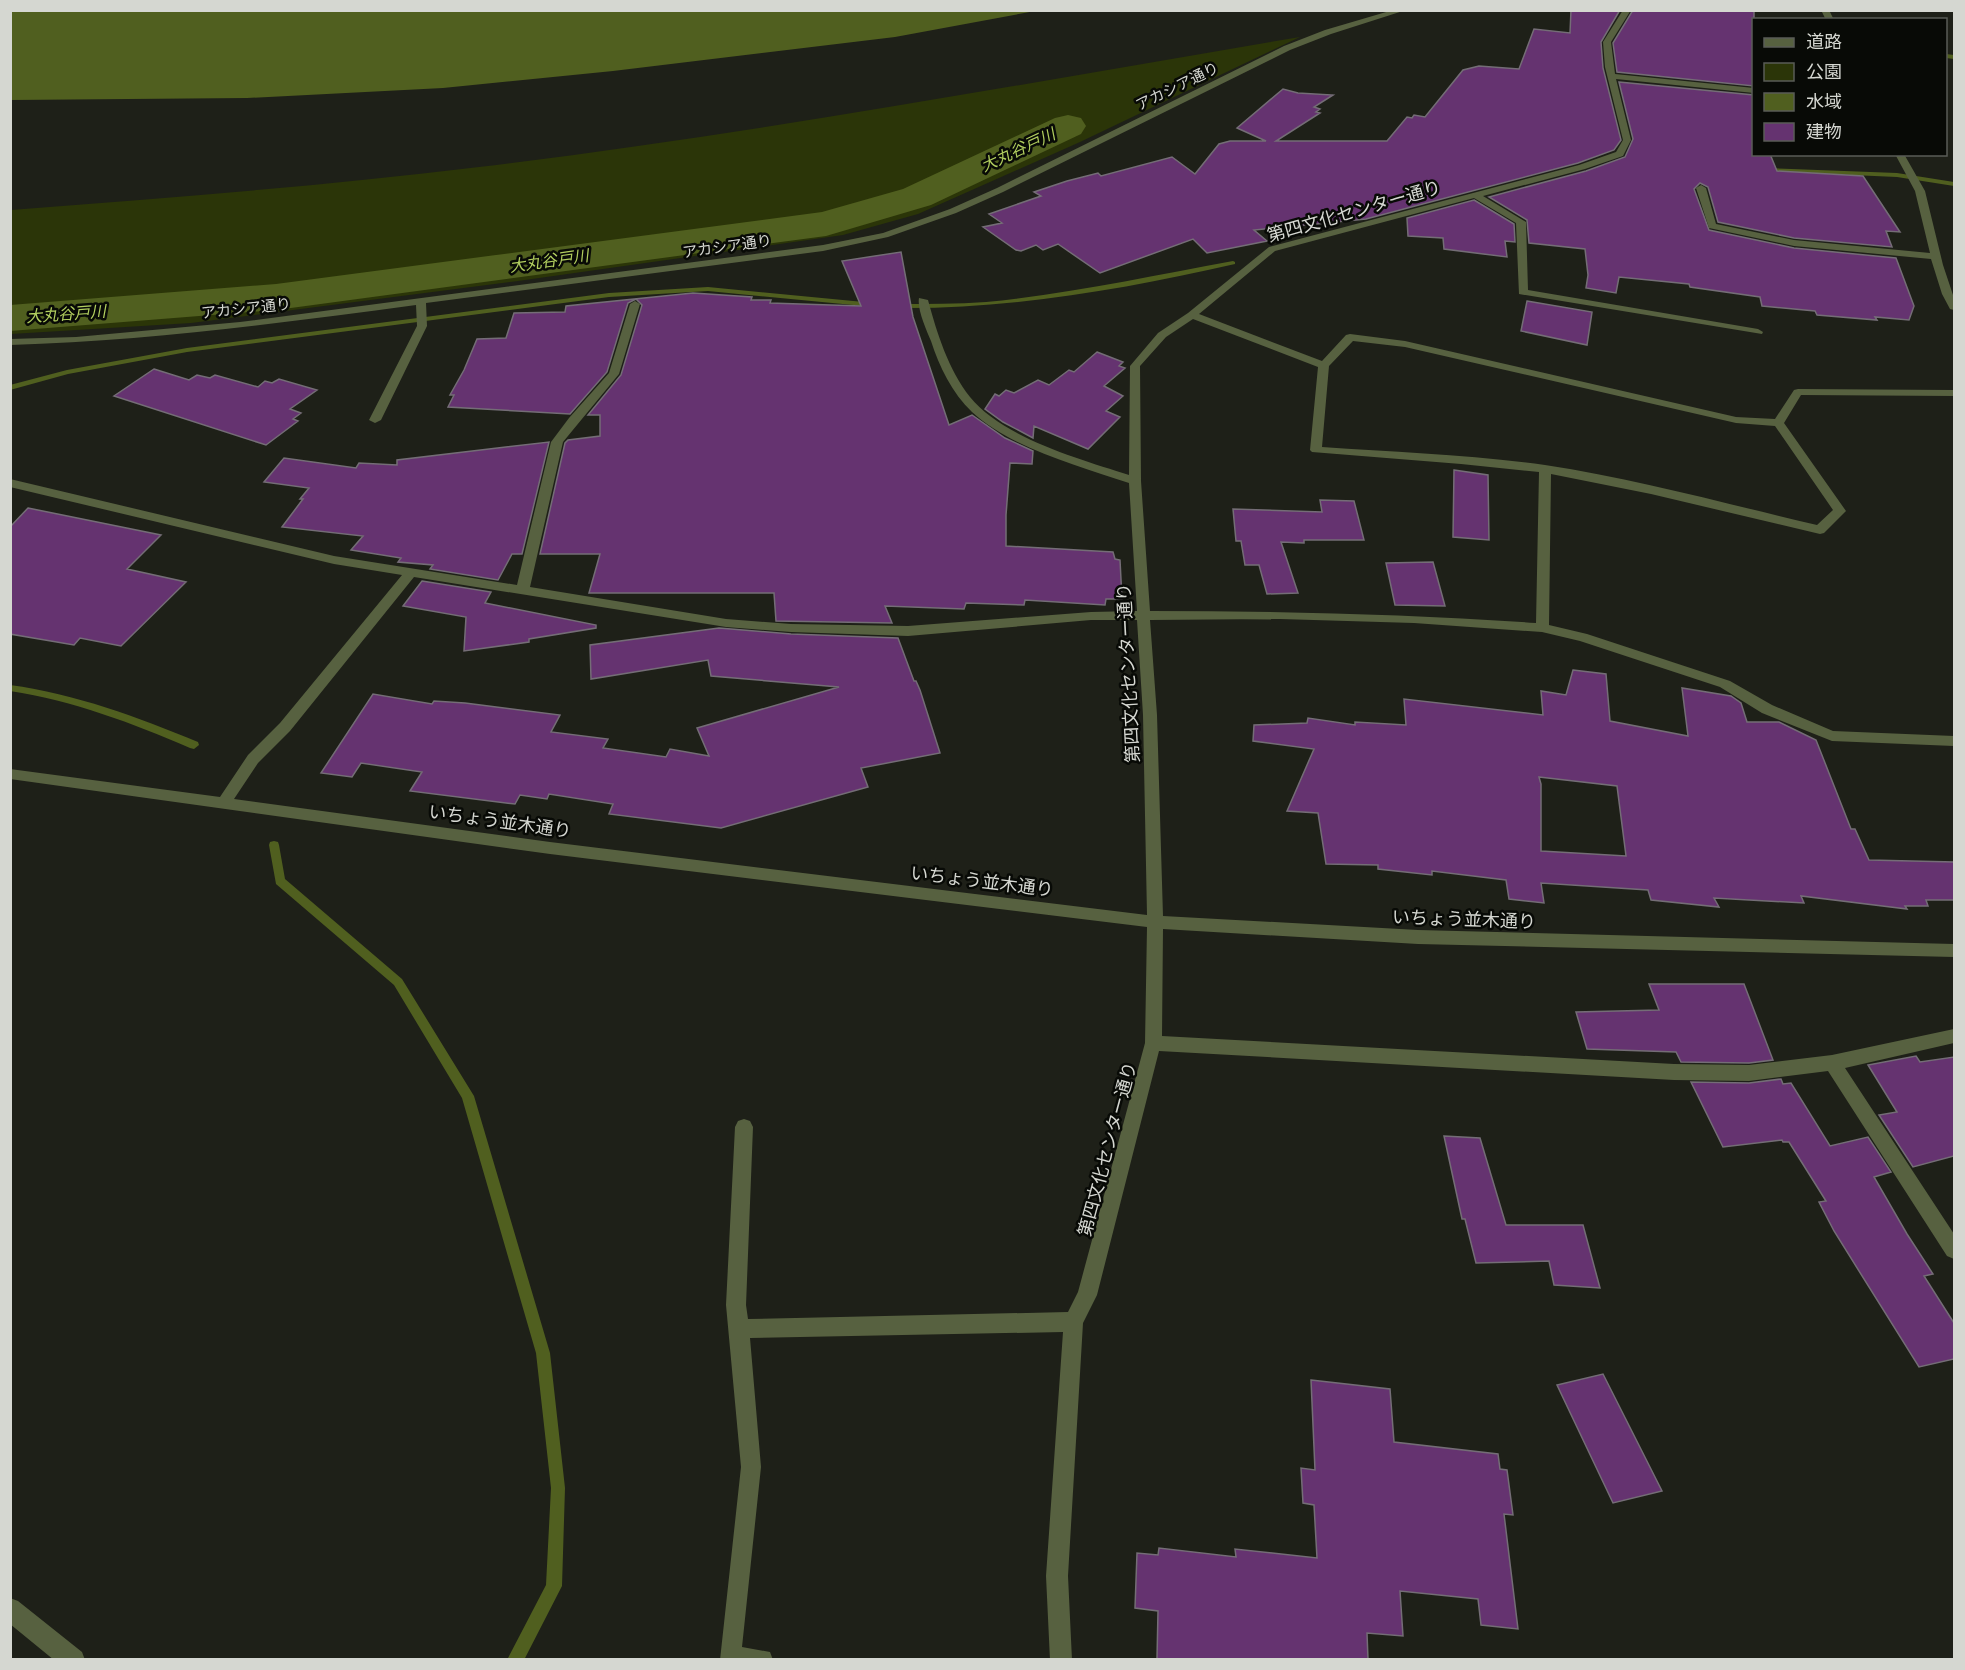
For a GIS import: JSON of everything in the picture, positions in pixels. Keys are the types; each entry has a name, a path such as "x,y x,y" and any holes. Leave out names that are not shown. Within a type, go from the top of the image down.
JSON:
{"street":[{"name":"アカシア通り","path":"10,342 76,340 421,307 823,248 885,236 953,211 1000,190 1287,48 1328,32 1403,10"},
{"name":"第四文化センター通り","path":"1061,1659 1058,1576 1073,1322 1087,1295 1153,1043 1155,922 1150,715 1135,481 1135,366 1162,335 1192,315 1272,249 1582,167 1620,154 1627,140 1612,76 1607,42 1627,10"},
{"path":"1612,76 1752,90"},
{"path":"1900,156 1919,188 1935,256 1948,297 1954,308"},
{"path":"1701,188 1712,226 1733,233 1791,242 1935,256"},
{"path":"1475,195 1521,222 1523,292 1758,332"},
{"path":"923,300 944,363 976,410 1016,435 1093,467 1135,481"},
{"path":"522,592 557,442 573,420 614,374 635,304"},
{"path":"375,420 422,326 421,307"},
{"path":"1192,315 1324,365"},
{"path":"1350,337 1405,344 1736,420 1778,423 1840,511 1820,530 1604,480 1545,470 1316,450 1324,365 1350,337"},
{"path":"1778,423 1798,392 1954,393"},
{"path":"1542,628 1545,470"},
{"path":"10,483 334,560 688,619 791,628 908,630 1091,616 1280,615 1414,619 1542,628 1582,637 1725,684 1767,709 1832,736 1954,741"},
{"path":"224,803 253,759 285,727 410,574"},
{"name":"いちょう並木通り","path":"10,774 550,848 1155,922 1418,938 1954,951"},
{"path":"1153,1043 1674,1072 1749,1073 1832,1063 1954,1036"},
{"path":"1832,1063 1954,1250"},
{"path":"744,1127 736,1305 751,1467 730,1657 762,1659"},
{"path":"740,1329 1073,1322"},
{"path":"10,1609 59,1650 74,1659"}],"green space":[{"path":"1300,37 1080,142 918,214 843,235 518,281 191,323 11,334 11,210 362,180 582,154 890,107"}],"water":[{"path":"10,11 1035,11 895,37 613,71 443,88 247,98 11,100"}],"building":[{"path":"1571,10 1620,10 1601,42 1603,68 1621,140 1614,150 1578,163 1366,219 1254,230 1267,241 1207,253 1193,239 1100,273 1058,244 1043,250 1036,245 1021,251 1016,250 983,227 1002,223 989,214 1041,196 1034,192 1098,173 1101,176 1172,157 1195,174 1219,144 1230,141 1266,141 1237,128 1283,89 1298,93 1333,95 1314,107 1320,109 1316,112 1320,113 1276,141 1387,141 1407,117 1412,118 1414,115 1425,117 1463,70 1479,66 1519,69 1534,29 1570,33"},
{"path":"1633,10 1754,10 1752,86 1617,72 1613,43"},
{"path":"1619,82 1752,95 1752,156 1771,156 1777,171 1863,176 1900,232 1886,231 1892,247 1794,238 1718,222 1708,187 1700,183 1694,189 1709,230 1794,248 1896,258 1914,306 1909,320 1817,315 1815,311 1762,306 1760,297 1690,287 1689,284 1619,277 1616,293 1586,288 1588,275 1585,249 1529,243 1527,220 1489,197 1586,171 1625,157 1633,139"},
{"path":"1474,200 1514,224 1515,242 1505,241 1507,257 1444,249 1443,238 1408,236 1407,218"},
{"path":"901,252 913,317 949,425 972,415 1005,438 1033,451 1032,464 1010,463 1006,546 1113,552 1115,559 1120,560 1122,599 1106,599 1105,605 1025,600 1024,605 966,603 964,609 885,606 892,623 776,621 774,593 589,593 600,554 540,554 565,443 568,440 600,436 600,415 588,415 621,375 642,305 636,299 628,303 607,372 570,414 448,407 454,395 450,395 477,339 506,338 514,313 565,312 566,306 693,293 752,297 751,300 771,300 770,303 861,306 842,261"},
{"path":"1527,301 1592,312 1587,345 1521,331"},
{"path":"1097,352 1123,362 1119,366 1125,368 1104,386 1123,396 1106,411 1120,417 1088,449 1034,426 1033,438 1003,422 985,409 995,394 999,396 1006,390 1014,393 1038,380 1049,385 1069,370 1074,372"},
{"path":"154,369 189,380 197,375 210,378 215,375 258,387 265,381 272,383 279,379 317,390 290,409 301,413 293,419 298,421 266,445 114,396"},
{"path":"549,442 522,554 512,554 498,580 430,569 433,565 398,562 401,558 351,550 363,536 282,527 309,488 264,482 284,458 356,468 359,463 397,465 397,460"},
{"path":"1454,470 1488,475 1489,540 1453,537"},
{"path":"1320,500 1354,501 1364,540 1281,542 1298,593 1267,594 1259,565 1245,565 1241,541 1236,541 1233,509 1322,512"},
{"path":"28,508 161,535 127,569 186,582 121,646 80,638 74,645 10,634 10,527"},
{"path":"1433,562 1445,606 1395,605 1386,563"},
{"path":"422,581 491,592 485,603 596,625 596,628 529,639 529,642 464,651 466,617 403,606"},
{"path":"719,628 791,634 898,638 914,681 920,690 940,753 861,768 868,787 721,828 609,814 613,804 549,794 547,799 520,795 515,804 410,791 422,772 361,763 352,777 321,773 373,694 432,704 434,701 465,703 560,715 551,732 608,739 603,748 666,757 670,749 709,756 697,728 839,687 711,676 708,660 591,679 590,645"},
{"path":"1573,670 1606,674 1610,721 1688,736 1682,688 1731,696 1741,703 1747,722 1779,722 1816,740 1851,829 1855,829 1869,860 1954,862 1954,900 1926,900 1928,906 1905,906 1907,909 1801,896 1804,903 1714,898 1719,907 1651,900 1648,890 1541,883 1544,903 1509,899 1506,880 1432,871 1432,875 1378,869 1378,865 1326,864 1318,813 1287,811 1314,749 1253,741 1254,725 1307,723 1308,718 1355,725 1355,722 1406,725 1404,699 1543,715 1541,691 1566,695","holes":["1539,777 1617,786 1626,856 1541,851 1541,784"]},
{"path":"1649,984 1744,984 1773,1060 1749,1063 1681,1062 1676,1052 1587,1049 1576,1012 1659,1010"},
{"path":"1916,1056 1920,1062 1954,1057 1954,1156 1913,1167 1879,1115 1897,1112 1868,1065"},
{"path":"1781,1079 1783,1084 1791,1083 1830,1146 1868,1137 1891,1172 1874,1177 1933,1274 1924,1276 1954,1323 1954,1359 1919,1367 1834,1231 1819,1202 1826,1201 1789,1142 1782,1140 1723,1147 1691,1082 1749,1083"},
{"path":"1444,1136 1480,1138 1506,1225 1583,1225 1600,1288 1554,1285 1549,1261 1476,1263 1465,1219 1462,1219"},
{"path":"1603,1374 1662,1491 1613,1503 1557,1385"},
{"path":"1311,1380 1390,1389 1394,1442 1498,1454 1500,1469 1507,1470 1513,1515 1504,1514 1518,1629 1481,1625 1478,1599 1400,1591 1403,1636 1367,1633 1368,1659 1157,1659 1158,1611 1135,1608 1137,1553 1158,1555 1159,1548 1236,1557 1235,1549 1317,1558 1314,1505 1303,1503 1301,1468 1315,1470"}],"waterway":[{"path":"1947,56 1954,57"},
{"name":"大丸谷戸川","path":"10,318 276,297 826,224 917,197 1068,126"},
{"path":"1765,170 1897,175 1954,184"},
{"path":"899,306 941,306 1025,300 1233,263"},
{"path":"10,388 67,372 187,350 609,295 708,289 874,305"},
{"path":"10,688 34,691 81,703 127,718 194,745"},
{"path":"274,845 280,881 398,982 468,1096 543,1353 558,1488 554,1586 515,1660"}]}
